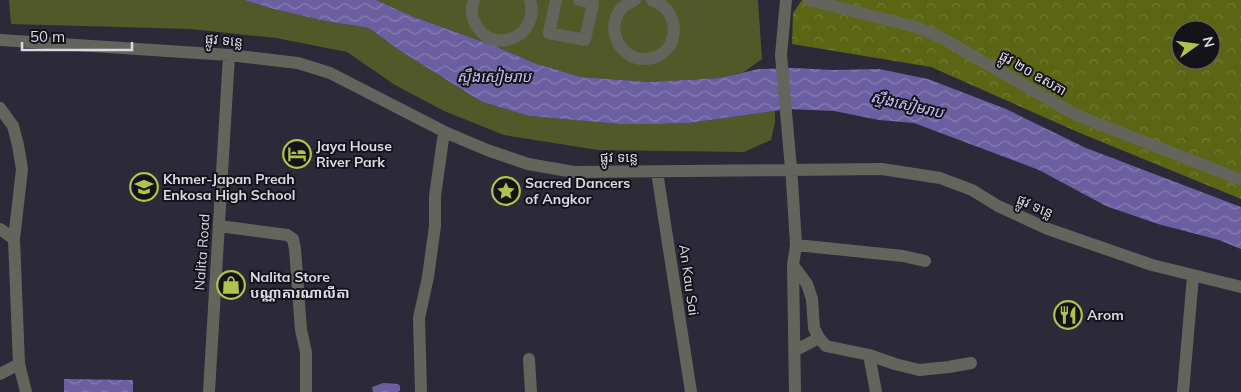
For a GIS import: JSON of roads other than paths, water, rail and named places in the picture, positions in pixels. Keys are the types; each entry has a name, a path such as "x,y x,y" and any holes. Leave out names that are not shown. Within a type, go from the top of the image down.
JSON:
{"street":[{"path":"474,0 472,11 476,26 488,37 503,41 518,36 528,25 532,10 530,0"},
{"path":"556,0 549,33 585,40 593,3 579,0"},
{"path":"635,0 628,3 618,14 615,22 615,38 623,51 630,56 645,60 660,55 666,50 674,36 673,20 670,13 665,7 652,0"},
{"path":"786,0 781,55 796,245 793,265 795,392"},
{"name":"ផ្លូវ ២០ ឧសភា","path":"809,0 916,27 940,37 1076,115 1241,180"},
{"name":"ផ្លូវ ទន្លេ","path":"0,40 229,55 298,63 330,73 447,133 487,150 528,164 574,172 882,169 940,178 972,190 998,206 1048,229 1152,265 1241,287"},
{"name":"Nalita Road","path":"208,392 229,55"},
{"path":"0,108 13,126 22,169 14,239 19,364 26,392"},
{"path":"421,392 419,318 436,226 435,196 443,139 447,133"},
{"name":"An Kau Sai","path":"657,172 691,392"},
{"path":"219,226 287,235 293,239 301,330 306,352 306,392"},
{"path":"0,229 14,239"},
{"path":"796,245 925,260"},
{"path":"793,265 807,284 812,299 814,328 818,338 826,346 869,355 919,370 971,363"},
{"path":"1183,392 1194,276"},
{"path":"794,351 818,338"},
{"path":"869,355 876,392"},
{"path":"529,359 531,392"},
{"path":"0,374 19,364"}],"water":[{"name":"ស្ទឹងសៀមរាប","path":"244,0 376,0 414,17 497,47 537,64 581,77 649,82 719,78 759,69 793,68 833,70 879,69 928,79 1006,109 1086,148 1241,207 1241,249 1219,240 1158,224 1106,206 1039,170 914,123 879,120 834,111 788,109 689,123 659,124 619,124 529,116 482,102 399,50 369,28 325,21"},
{"path":"64,379 133,380 133,392 64,392"},
{"path":"383,383 398,384 400,391 373,392 372,387"}],"place":[{"name":"Jaya House River Park","path":"297,154"},
{"name":"Khmer-Japan Preah Enkosa High School","path":"144,187"},
{"name":"Sacred Dancers of Angkor","path":"506,191"},
{"name":"Nalita Store បណ្ណាគារណាលីតា","path":"231,285"},
{"name":"Arom","path":"1068,315"}]}
